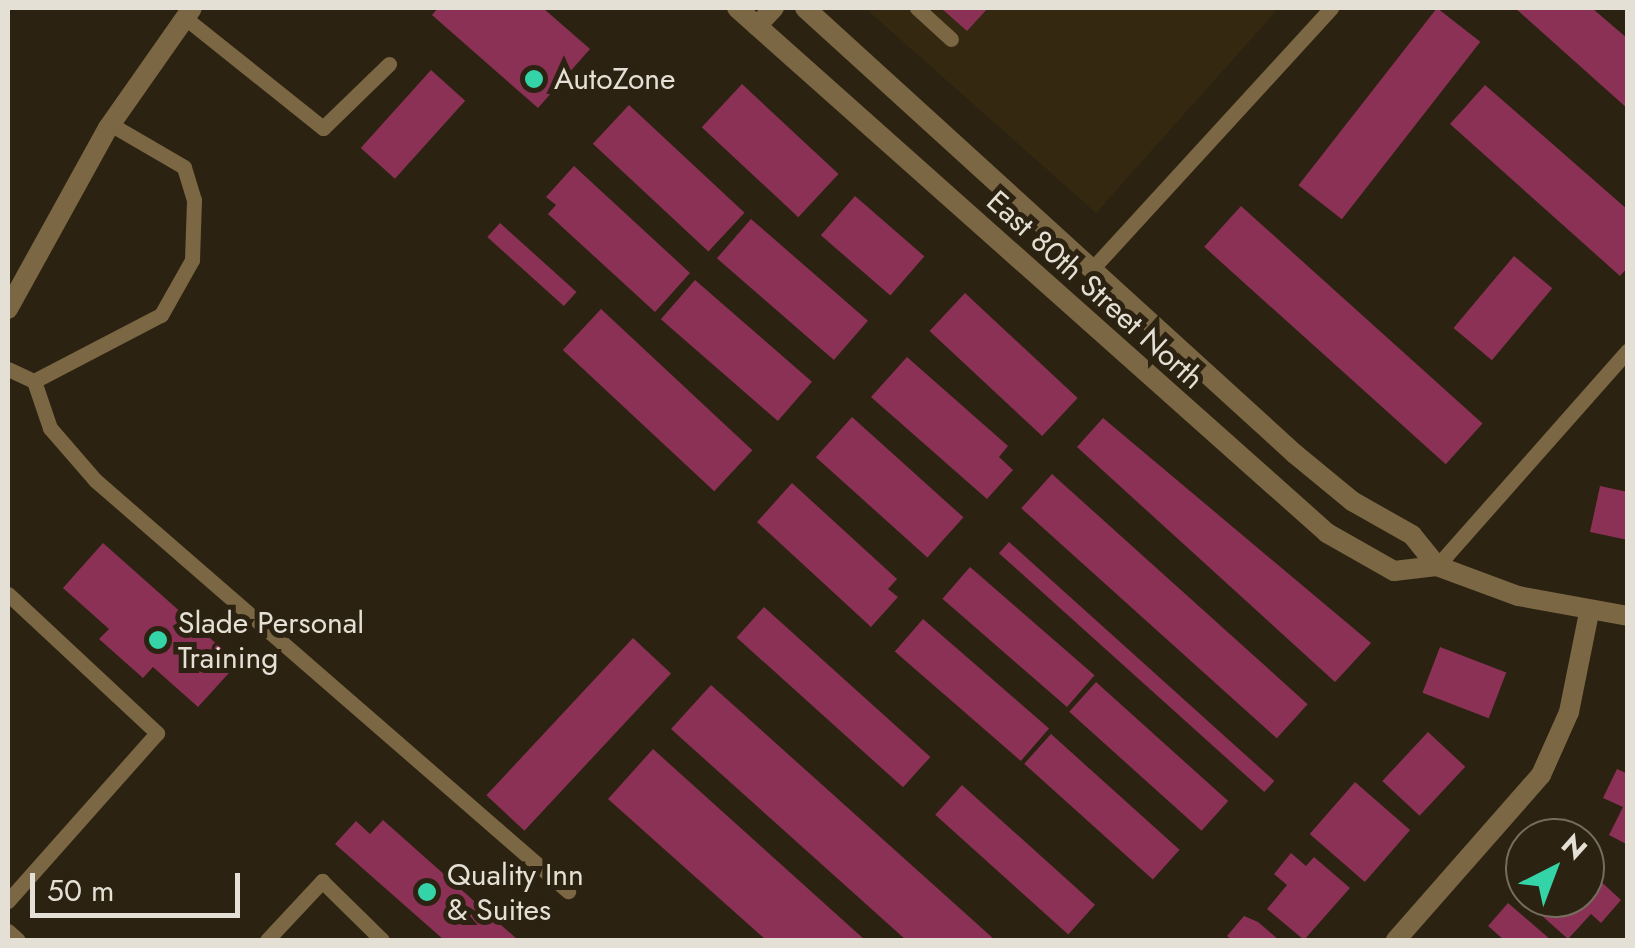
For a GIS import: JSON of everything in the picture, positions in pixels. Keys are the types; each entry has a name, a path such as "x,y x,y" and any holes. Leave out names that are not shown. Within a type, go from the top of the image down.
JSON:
{"street":[{"name":"East 80th Street North","path":"737,8 1311,521 1394,572 1437,566 1590,613 1628,616"},
{"path":"757,26 774,8"},
{"name":"East 80th Street North","path":"804,8 1295,454 1352,501 1412,535 1437,566"},
{"path":"8,309 110,124 188,12"},
{"path":"1396,940 1541,775 1569,712 1590,613"}],"lane":[{"path":"917,8 951,38"},
{"path":"1092,269 1331,8"},
{"path":"188,12 311,125 322,128 389,64"},
{"path":"34,381 161,316 192,260 194,200 184,168 110,124"},
{"path":"1437,566 1628,350"},
{"path":"8,369 34,381 50,428 95,480 568,891"},
{"path":"8,594 156,733 8,902"},
{"path":"266,940 322,881 382,940"},
{"path":"8,931 18,940"}],"shaded area":[{"path":"865,8 1279,8 1096,213"}],"building":[{"name":"AutoZone","path":"438,8 543,8 590,49 538,108 432,15"},
{"path":"941,8 988,8 967,31"},
{"path":"1437,8 1480,42 1342,219 1298,185"},
{"path":"1515,8 1592,8 1628,39 1628,109"},
{"path":"431,70 465,101 395,179 361,148"},
{"path":"742,84 839,174 798,217 702,127"},
{"path":"1485,85 1628,210 1628,267 1620,276 1450,124"},
{"path":"629,105 745,213 708,252 593,144"},
{"path":"574,166 690,273 655,312 548,214 556,205 546,197"},
{"path":"855,196 924,256 890,296 821,235"},
{"path":"1241,206 1483,423 1446,464 1204,247"},
{"path":"751,219 868,321 834,360 717,258"},
{"path":"500,223 577,292 564,306 487,237"},
{"path":"1514,256 1552,288 1492,360 1454,328"},
{"path":"695,280 812,382 778,421 661,319"},
{"path":"965,293 1078,398 1042,436 930,331"},
{"path":"601,309 752,450 714,491 563,350"},
{"path":"907,357 1008,446 999,457 1013,470 987,499 871,397"},
{"path":"852,417 963,517 927,557 816,457"},
{"path":"1103,418 1371,643 1335,682 1077,447"},
{"path":"1052,474 1308,704 1277,738 1021,508"},
{"path":"792,483 897,579 888,589 898,597 871,627 757,522"},
{"path":"1600,486 1628,492 1628,540 1590,532"},
{"path":"1009,542 1274,781 1264,792 999,553"},
{"path":"103,543 238,663 198,707 153,667 143,678 99,639 109,629 63,588"},
{"path":"970,567 1095,675 1067,707 942,599"},
{"path":"764,607 930,757 903,787 737,637"},
{"path":"923,619 1049,729 1021,761 895,651"},
{"path":"633,638 671,673 524,831 486,795"},
{"path":"1440,647 1506,672 1489,718 1422,693"},
{"path":"1096,682 1228,801 1202,831 1069,712"},
{"path":"711,685 995,940 906,940 671,729"},
{"path":"1428,732 1465,767 1420,816 1382,781"},
{"path":"1051,734 1180,850 1153,879 1024,764"},
{"path":"653,749 865,940 766,940 608,799"},
{"path":"1617,769 1628,774 1628,845 1609,835 1623,807 1603,798"},
{"path":"1355,782 1410,830 1365,882 1310,834"},
{"path":"962,785 1095,905 1068,935 935,815"},
{"name":"Quality Inn & Suites","path":"383,820 518,940 444,940 335,844 356,821 370,834"},
{"path":"1291,853 1306,866 1314,857 1350,888 1304,940 1267,909 1287,885 1274,874"},
{"path":"1605,885 1621,900 1601,923 1595,918 1605,918"},
{"path":"1505,906 1505,918 1525,918 1551,940 1504,940 1488,926"},
{"path":"1244,916 1279,940 1232,940 1227,936"},
{"path":"1544,918 1587,918 1568,939"}],"place":[{"name":"AutoZone","path":"534,79"},
{"name":"Slade Personal Training","path":"158,640"},
{"name":"Quality Inn & Suites","path":"427,892"}]}
